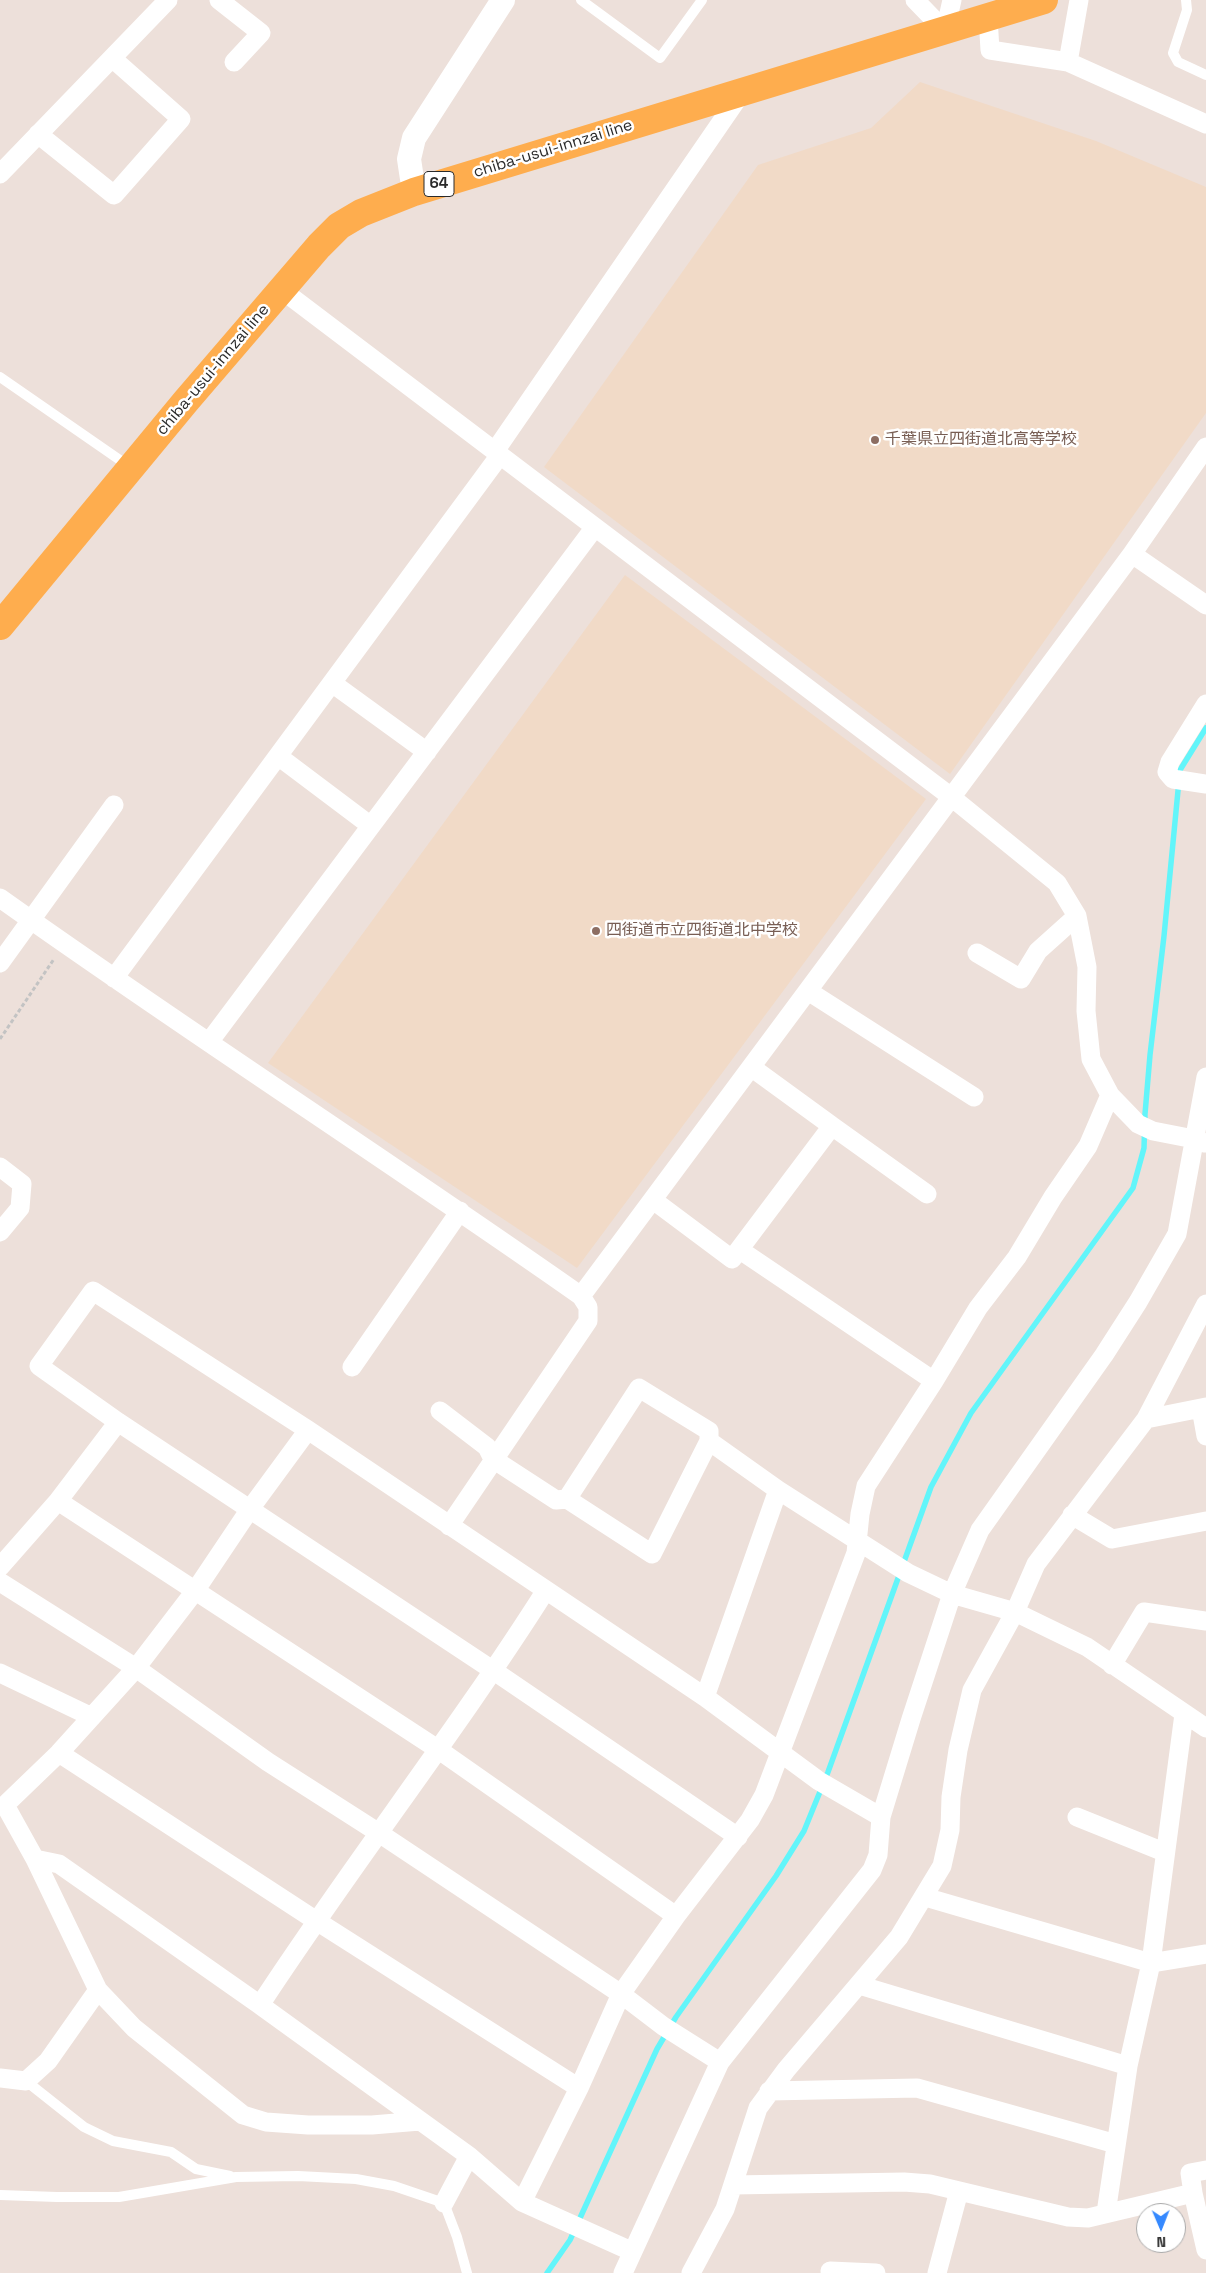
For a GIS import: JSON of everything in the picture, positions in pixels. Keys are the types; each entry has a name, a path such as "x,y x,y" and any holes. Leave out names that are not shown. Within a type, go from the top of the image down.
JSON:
{"main road":[{"name":"chiba-usui-innzai line","path":"0,626 131,467 319,246 340,226 361,213 414,192 1044,0"}],"street":[{"path":"0,174 168,0"},
{"path":"220,0 261,33 234,62"},
{"path":"414,192 409,159 414,138 503,0"},
{"path":"915,0 946,31"},
{"path":"946,31 952,0"},
{"path":"1068,62 1079,0"},
{"path":"988,17 990,50 1068,62 1206,124"},
{"path":"38,134 114,195 181,119 112,58"},
{"path":"114,978 332,683 498,453 742,92"},
{"path":"282,290 950,796 1057,883 1077,916 1087,967 1086,1011 1091,1059 1110,1095 1145,1128 1200,1141"},
{"path":"581,1296 950,796 1132,554 1206,447"},
{"path":"209,1042 595,527"},
{"path":"1132,554 1206,606"},
{"path":"332,683 426,752"},
{"path":"1206,704 1170,762 1167,772 1178,780 1206,784"},
{"path":"278,756 371,826"},
{"path":"0,963 114,805"},
{"path":"0,898 64,944 460,1211 581,1296 588,1307 588,1321 449,1526"},
{"path":"977,953 1020,979 1038,951 1077,916"},
{"path":"808,990 974,1097"},
{"path":"751,1067 927,1194"},
{"path":"622,2273 720,2062 872,1870 878,1855 881,1817 910,1719 952,1594 980,1530 1104,1356 1177,1234 1200,1141 1206,1077"},
{"path":"522,2202 579,2088 621,1994 676,1916 738,1837 764,1795 781,1755 856,1553 860,1514 866,1486 934,1381 978,1308 1017,1257 1053,1197 1088,1146 1110,1095"},
{"path":"653,1200 732,1259 832,1126"},
{"path":"0,1167 22,1184 20,1208 0,1232"},
{"path":"352,1367 460,1211"},
{"path":"740,1250 934,1381"},
{"path":"738,1837 494,1671 118,1422 39,1366 93,1291 308,1430 706,1697 781,1755 826,1785 881,1817"},
{"path":"691,2273 725,2209 758,2108 769,2091 899,1937 925,1897 942,1866 950,1830 951,1797 958,1750 972,1690 1015,1612 1036,1564 1146,1419 1206,1304"},
{"path":"440,1412 487,1448 493,1459 556,1500 567,1499 652,1554 709,1441 709,1431 639,1388 567,1499"},
{"path":"1146,1419 1203,1408 1206,1436"},
{"path":"0,1567 58,1501 118,1422"},
{"path":"308,1430 250,1509 195,1591 136,1668 59,1753 5,1805 35,1859 98,1990 134,2028 242,2115 266,2122 308,2125 372,2125 420,2121"},
{"path":"709,1441 778,1490 902,1568 952,1594 1015,1612 1086,1647 1206,1728"},
{"path":"706,1697 778,1490"},
{"path":"58,1501 439,1750 676,1916"},
{"path":"1072,1515 1112,1539 1206,1521"},
{"path":"0,1582 136,1668 268,1762 379,1833 621,1994 669,2030 720,2062"},
{"path":"260,2004 315,1920 494,1671 546,1590"},
{"path":"1112,1665 1144,1612 1206,1621"},
{"path":"0,1673 92,1717"},
{"path":"1106,2213 1128,2066 1150,1963 1184,1714"},
{"path":"59,1753 315,1920 579,2088"},
{"path":"1077,1817 1164,1852"},
{"path":"35,1859 58,1864 260,2004 469,2156 522,2202 631,2252"},
{"path":"925,1897 1150,1963 1206,1954"},
{"path":"859,1985 1128,2066"},
{"path":"0,2078 26,2081 48,2061 98,1990"},
{"path":"769,2091 917,2088 1116,2144"},
{"path":"444,2203 469,2156"},
{"path":"1206,2170 1190,2173 1206,2250"},
{"path":"733,2185 904,2182 930,2184 1068,2217 1088,2218 1193,2192"},
{"path":"937,2273 959,2191"},
{"path":"830,2272 876,2273"}],"lane":[{"path":"581,0 660,58 702,0"},
{"path":"1186,0 1187,10 1173,53 1178,62 1206,75"},
{"path":"0,377 131,467"},
{"path":"26,2081 84,2126 113,2141 171,2152 196,2169 236,2178"},
{"path":"0,2195 57,2198 120,2197 236,2178 298,2176 356,2179 394,2186 444,2203 457,2237 467,2273"}],"path":[{"path":"0,1039 64,944"}],"shaded area":[{"name":"千葉県立四街道北高等学校","path":"920,82 1096,141 1206,187 1206,413 950,774 544,467 758,165 871,128"},
{"name":"四街道市立四街道北中学校","path":"625,575 926,799 577,1268 268,1063"}],"waterway":[{"path":"547,2273 570,2240 657,2049 676,2017 776,1876 804,1831 828,1772 931,1487 971,1413 1133,1188 1144,1148 1150,1055 1180,770 1206,728"}],"place":[{"name":"千葉県立四街道北高等学校","path":"875,440"},
{"name":"四街道市立四街道北中学校","path":"596,931"}]}
